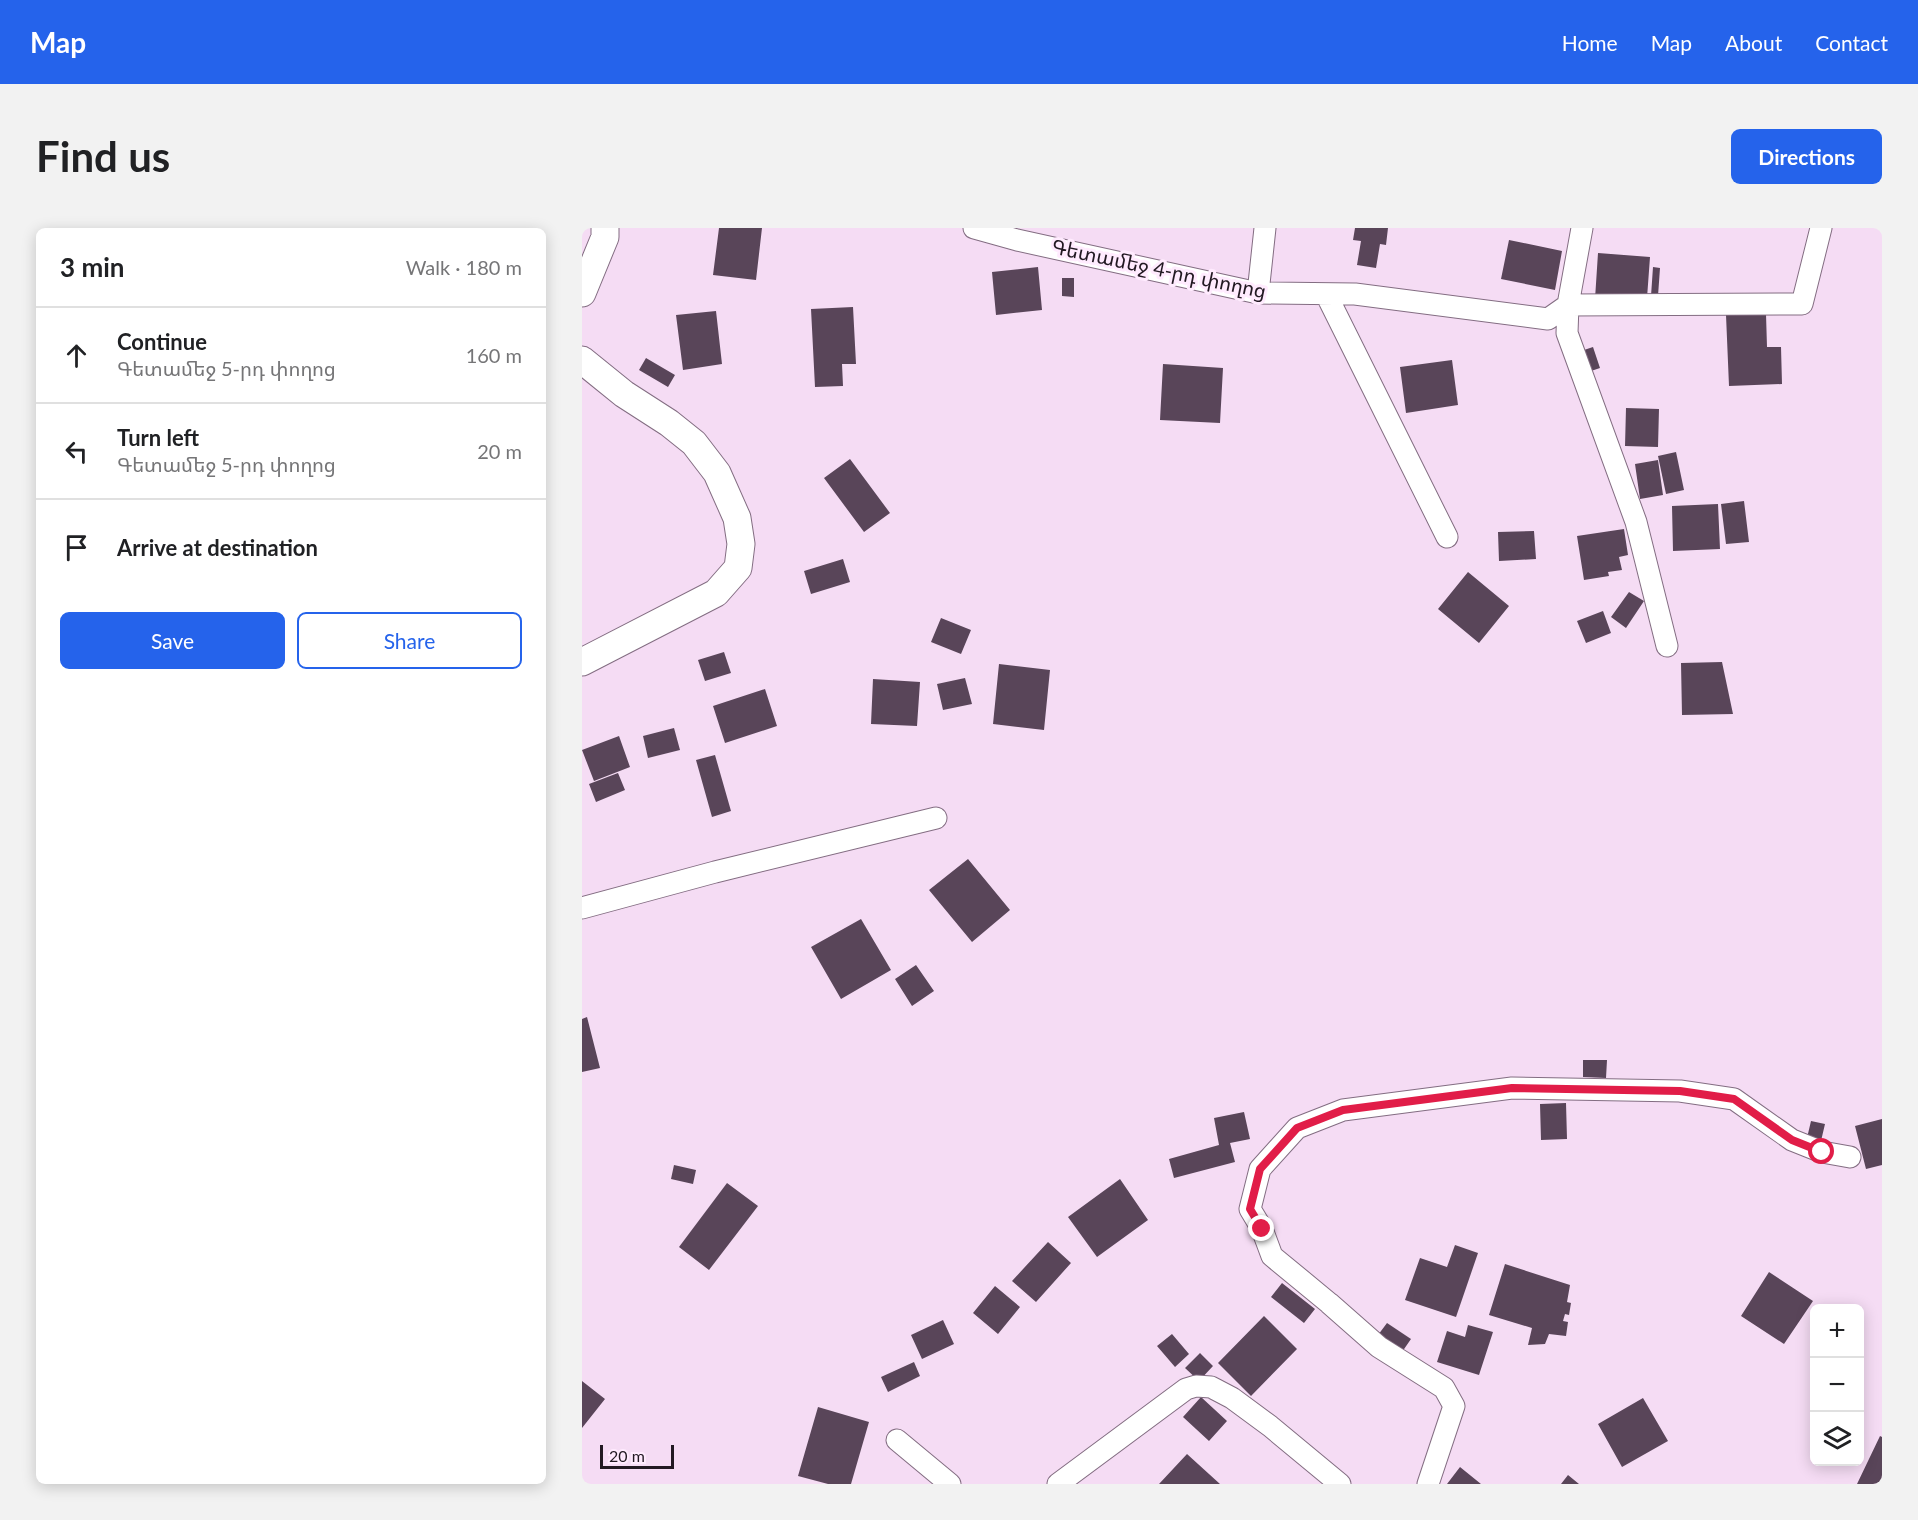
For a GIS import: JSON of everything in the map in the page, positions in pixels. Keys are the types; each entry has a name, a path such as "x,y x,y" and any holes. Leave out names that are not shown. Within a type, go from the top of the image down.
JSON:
{"street":[{"path":"582,293 605,237 605,228"},
{"name":"Գետամեջ 4-րդ փողոց","path":"974,228 1000,232 1258,293 1356,294 1548,319 1568,305 1802,304 1821,228"},
{"path":"1258,293 1265,228"},
{"path":"1582,228 1568,305 1567,333 1636,522 1667,646"},
{"path":"1326,294 1447,537"},
{"path":"582,360 624,394 669,423 694,443 717,473 737,518 741,544 738,568 716,593 582,662"},
{"path":"582,908 715,872 936,818"},
{"path":"1428,1484 1454,1406 1444,1388 1379,1347 1272,1256 1262,1229 1250,1209 1260,1169 1297,1128 1343,1110 1512,1088 1680,1091 1734,1099 1792,1140 1822,1152 1850,1157"},
{"path":"1058,1484 1186,1389 1196,1386 1211,1387 1232,1398 1340,1484"},
{"path":"897,1440 950,1484"}],"building":[{"path":"719,228 762,228 756,280 713,275"},
{"path":"1355,228 1388,228 1386,245 1380,244 1376,268 1357,265 1361,241 1353,240"},
{"path":"1509,240 1562,251 1555,290 1501,279"},
{"path":"1598,253 1650,257 1647,298 1595,299"},
{"path":"1038,267 1042,310 996,315 992,272"},
{"path":"1653,267 1660,268 1658,296 1651,296"},
{"path":"1062,278 1074,278 1074,297 1062,296"},
{"path":"853,307 856,364 842,364 843,386 815,387 811,309"},
{"path":"716,311 722,364 683,370 676,315"},
{"path":"1766,314 1767,347 1781,347 1782,384 1729,386 1726,315"},
{"path":"1593,347 1600,368 1588,372 1581,351"},
{"path":"646,358 675,375 668,387 639,370"},
{"path":"1452,360 1458,405 1406,413 1400,367"},
{"path":"1163,364 1223,368 1220,423 1160,420"},
{"path":"1626,408 1659,409 1658,447 1625,446"},
{"path":"1676,452 1684,490 1666,494 1658,456"},
{"path":"850,459 890,513 864,532 824,478"},
{"path":"1658,460 1663,495 1640,499 1635,464"},
{"path":"1744,501 1749,542 1726,544 1721,504"},
{"path":"1718,504 1720,549 1673,551 1672,506"},
{"path":"1624,529 1628,555 1619,557 1622,570 1608,572 1609,576 1584,580 1577,536"},
{"path":"1534,531 1536,559 1499,561 1498,532"},
{"path":"843,559 850,582 811,594 804,571"},
{"path":"1468,572 1509,606 1479,643 1438,609"},
{"path":"1629,592 1644,601 1626,628 1611,617"},
{"path":"1603,611 1611,633 1586,643 1577,621"},
{"path":"941,618 971,630 961,654 931,642"},
{"path":"724,652 731,673 705,681 698,660"},
{"path":"1722,662 1733,714 1682,715 1681,663"},
{"path":"999,664 1050,670 1044,730 993,724"},
{"path":"965,678 972,704 943,710 937,684"},
{"path":"873,679 920,682 917,726 871,724"},
{"path":"765,689 777,726 725,743 713,706"},
{"path":"674,728 680,750 648,758 643,736"},
{"path":"619,736 630,767 594,781 582,750"},
{"path":"715,755 731,811 712,817 696,760"},
{"path":"618,773 625,790 596,802 589,784"},
{"path":"968,859 1010,910 972,942 929,890"},
{"path":"861,919 891,970 841,999 811,947"},
{"path":"916,965 934,991 912,1006 895,979"},
{"path":"587,1017 600,1068 582,1072 582,1019"},
{"path":"1583,1060 1607,1060 1606,1078 1583,1077"},
{"path":"1566,1103 1567,1139 1541,1140 1540,1104"},
{"path":"1244,1112 1250,1139 1230,1143 1235,1162 1174,1178 1169,1159 1219,1145 1214,1118"},
{"path":"1882,1119 1882,1165 1866,1169 1855,1126"},
{"path":"1811,1121 1825,1124 1821,1141 1807,1138"},
{"path":"674,1165 696,1170 693,1184 671,1179"},
{"path":"1120,1179 1148,1220 1097,1257 1068,1217"},
{"path":"727,1183 758,1206 709,1270 679,1247"},
{"path":"1048,1242 1071,1263 1036,1302 1012,1281"},
{"path":"1455,1245 1478,1253 1456,1317 1405,1300 1420,1258 1447,1267"},
{"path":"1505,1264 1570,1285 1567,1302 1571,1303 1569,1315 1565,1314 1563,1321 1568,1322 1566,1336 1549,1334 1545,1344 1528,1345 1532,1328 1489,1315"},
{"path":"1769,1272 1813,1301 1784,1344 1741,1316"},
{"path":"1282,1283 1315,1309 1304,1323 1271,1297"},
{"path":"995,1286 1020,1307 998,1334 973,1313"},
{"path":"1264,1316 1297,1349 1251,1396 1218,1363"},
{"path":"943,1320 954,1344 922,1359 911,1335"},
{"path":"1387,1323 1411,1339 1402,1352 1378,1335"},
{"path":"1468,1325 1493,1332 1479,1375 1437,1362 1447,1331 1465,1337"},
{"path":"1172,1334 1189,1354 1175,1367 1157,1346"},
{"path":"1200,1353 1213,1366 1199,1381 1185,1368"},
{"path":"914,1362 920,1376 888,1392 881,1377"},
{"path":"582,1381 605,1399 582,1428"},
{"path":"1201,1397 1227,1421 1209,1441 1183,1417"},
{"path":"1643,1398 1668,1441 1622,1467 1598,1424"},
{"path":"818,1407 869,1422 851,1484 828,1484 798,1476"},
{"path":"1880,1436 1882,1437 1882,1484 1857,1484"},
{"path":"1187,1454 1220,1484 1159,1484"},
{"path":"1460,1467 1481,1484 1447,1484"},
{"path":"1568,1475 1579,1484 1561,1484"}],"route":[{"path":"1262,1229 1250,1209 1260,1169 1297,1128 1343,1110 1512,1088 1680,1091 1734,1099 1792,1140 1822,1152"}]}
